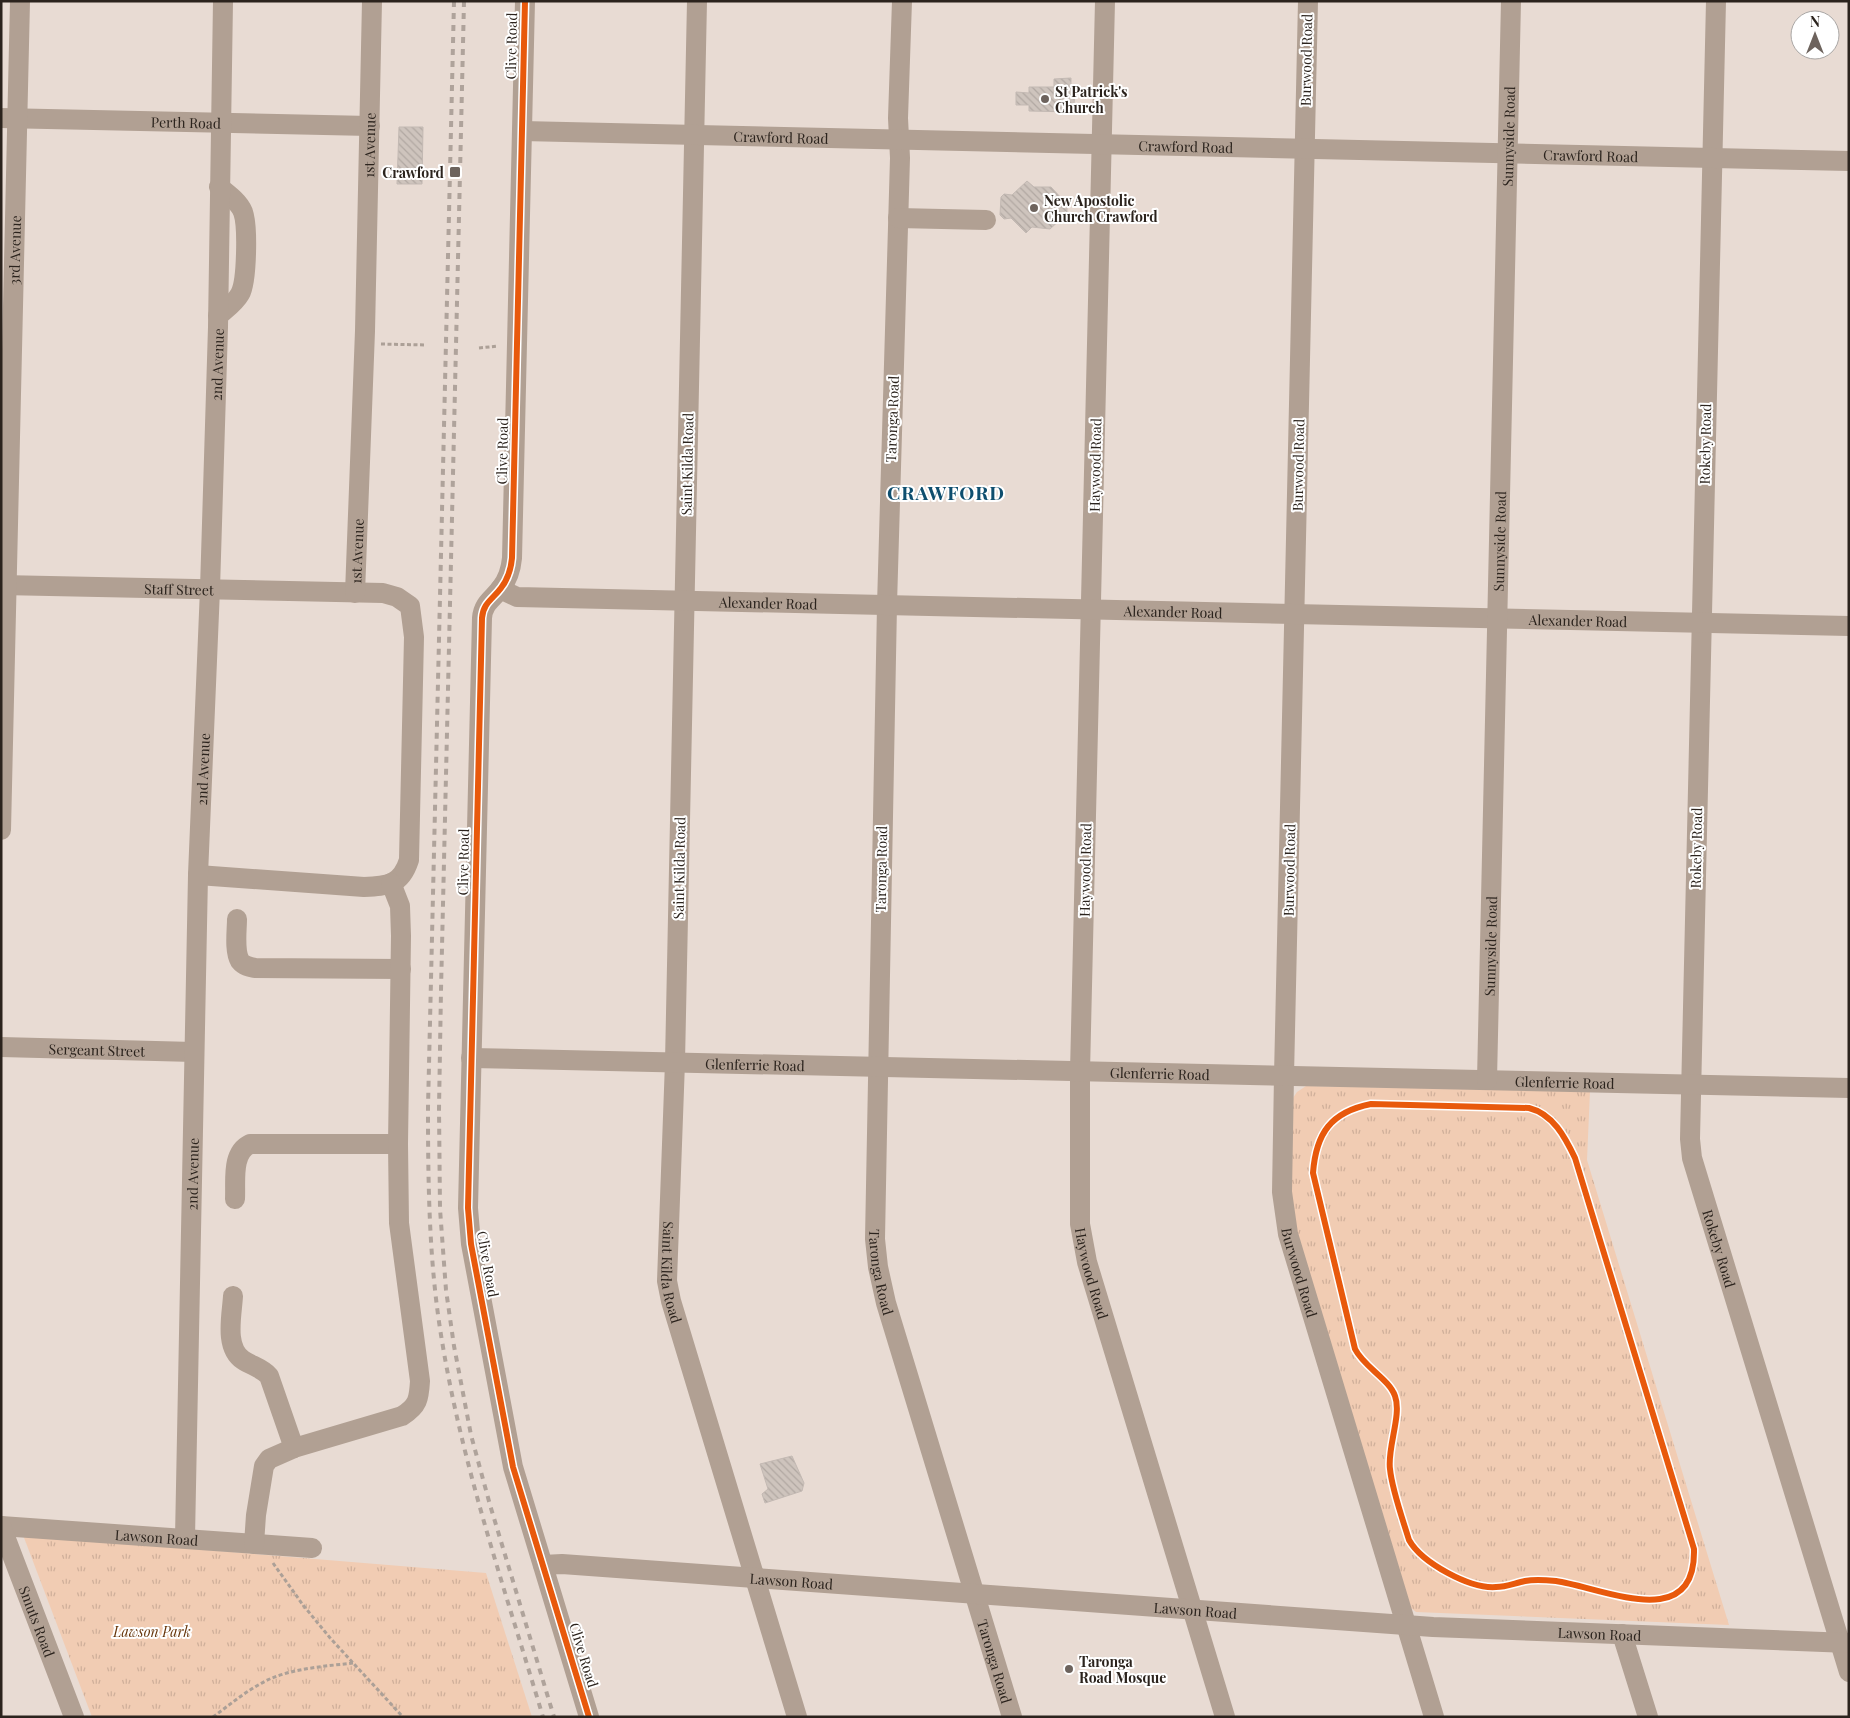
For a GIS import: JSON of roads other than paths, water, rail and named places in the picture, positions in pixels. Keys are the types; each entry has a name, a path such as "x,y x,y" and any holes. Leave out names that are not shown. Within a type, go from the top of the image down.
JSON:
{"street":[{"name":"3rd Avenue","path":"1,830 9,118 20,1"},
{"name":"2nd Avenue","path":"185,1538 198,875 210,589 218,316 223,1"},
{"name":"1st Avenue","path":"372,1 364,344 355,593 383,593 397,597 410,606 413,621 409,860 405,871 397,880 391,883"},
{"name":"Clive Road","path":"525,1 512,558 510,573 500,589 484,607 482,618 468,1208 471,1244 513,1468 589,1717"},
{"name":"Saint Kilda Road","path":"697,1 669,1292 797,1717"},
{"name":"Taronga Road","path":"902,1 874,1224 878,1267 886,1303 1012,1717"},
{"name":"Haywood Road","path":"1105,1 1080,1072 1079,1211 1083,1250 1224,1717"},
{"name":"Burwood Road","path":"1308,1 1282,1192 1288,1234 1434,1717"},
{"name":"Sunnyside Road","path":"1487,1080 1511,1"},
{"name":"Rokeby Road","path":"1716,1 1690,1139 1692,1158 1844,1643 1849,1672"},
{"name":"Perth Road","path":"9,118 370,126"},
{"name":"Crawford Road","path":"522,131 1849,161"},
{"path":"218,316 242,292 245,276 246,230 243,212 236,201 219,187"},
{"path":"898,218 986,220"},
{"name":"Staff Street","path":"4,585 355,593"},
{"name":"Alexander Road","path":"500,589 517,597 1849,626"},
{"path":"198,875 364,887 384,886 391,883 400,906 401,969 398,1144 400,1230 420,1381 419,1397 413,1409 402,1416 294,1448 269,1458 264,1466 256,1515 261,1544"},
{"path":"237,919 240,960 246,966 255,968 401,969"},
{"name":"Sergeant Street","path":"1,1047 194,1052"},
{"name":"Glenferrie Road","path":"472,1058 1849,1088"},
{"path":"235,1199 238,1154 250,1144 398,1144"},
{"path":"233,1296 231,1337 233,1348 243,1360 270,1376 294,1448"},
{"name":"Lawson Road","path":"1,1526 312,1548"},
{"name":"Smuts Road","path":"1,1526 74,1717"},
{"name":"Lawson Road","path":"543,1565 562,1564 1406,1625 1844,1643"},
{"path":"1622,1634 1648,1717"}],"railway":[{"path":"454,1 428,1107 430,1225 434,1283 442,1341 461,1436 486,1530 543,1717"},
{"path":"464,1 441,990 440,1209 446,1290 454,1346 471,1435 490,1505 554,1717"}],"place":[{"name":"St Patrick's Church","path":"1045,99"},
{"name":"Crawford","path":"455,172"},
{"name":"New Apostolic Church Crawford","path":"1034,208"},
{"name":"Taronga Road Mosque","path":"1069,1669"}],"district":[{"name":"CRAWFORD","path":"946,492"}],"park label":[{"name":"Lawson Park","path":"152,1631"}]}
